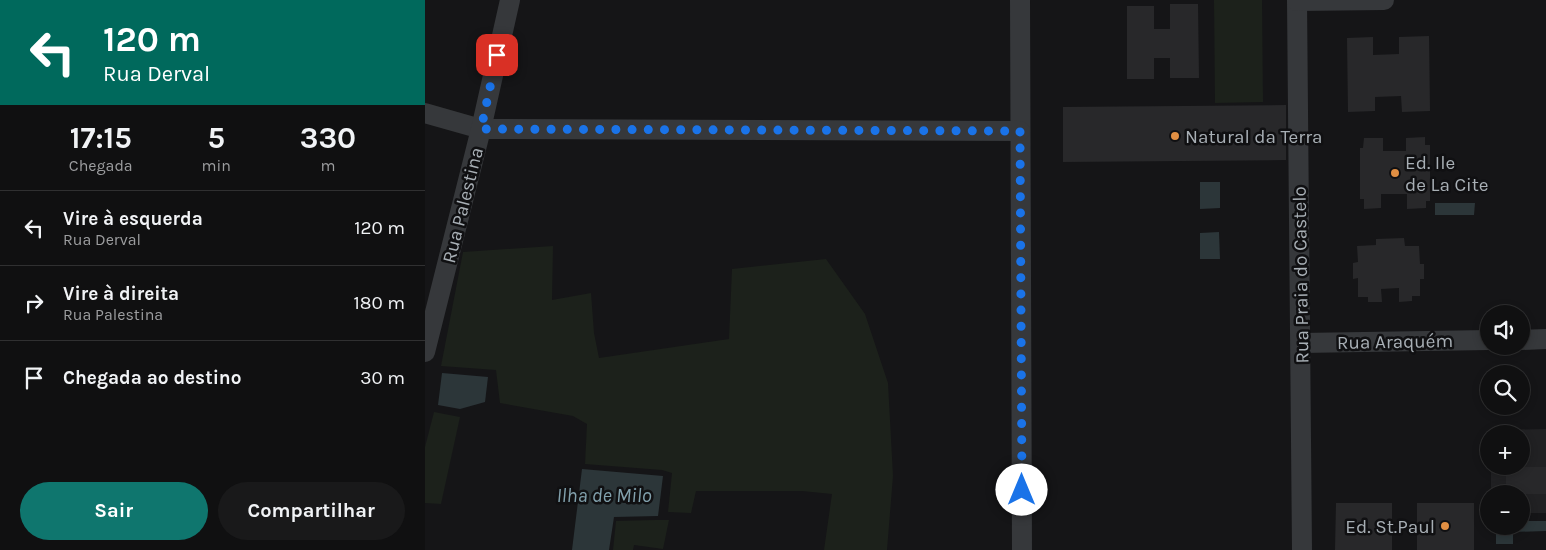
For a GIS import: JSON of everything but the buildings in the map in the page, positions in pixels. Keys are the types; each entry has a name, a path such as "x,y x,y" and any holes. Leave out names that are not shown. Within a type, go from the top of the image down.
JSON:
{"street":[{"name":"Rua Palestina","path":"425,352 481,129 509,0"},
{"path":"1020,0 1022,550"},
{"path":"1297,1 1383,0"},
{"name":"Rua Praia do Castelo","path":"1297,1 1302,550"},
{"path":"425,113 481,129 1020,131"},
{"name":"Rua Araquém","path":"1301,342 1480,340"},
{"path":"1530,340 1546,340"}],"shaded area":[{"path":"1214,0 1262,0 1263,102 1215,103"},
{"path":"553,246 552,300 591,293 594,333 599,358 729,339 732,269 826,259 865,314 888,383 893,476 887,550 824,550 832,494 802,491 696,491 691,513 668,512 672,473 662,470 585,464 587,424 573,416 500,403 496,370 441,366 463,252"},
{"path":"434,412 460,417 441,504 425,503 425,447"},
{"path":"1530,429 1546,429 1546,513 1530,513 1530,485 1491,485 1491,475 1530,475"},
{"path":"669,520 663,549 634,545 633,550 613,550 616,521"}],"water":[{"path":"1200,182 1220,182 1220,208 1200,209"},
{"path":"1435,203 1475,203 1474,215 1435,215"},
{"path":"1219,232 1220,259 1200,259 1200,233"},
{"path":"442,373 488,377 485,402 460,409 438,405"},
{"name":"Ilha de Milo","path":"582,469 663,476 658,516 614,517 609,550 572,550"},
{"path":"1530,521 1546,521 1546,531 1530,531"},
{"path":"1496,535 1513,535 1513,544 1496,544"}],"place":[{"name":"Natural da Terra","path":"1175,136"},
{"name":"Ed. Ile de La Cite","path":"1395,173"},
{"name":"Ed. St.Paul","path":"1445,526"}],"route":[{"path":"497,55 481,129 1020,131 1022,490"}]}
